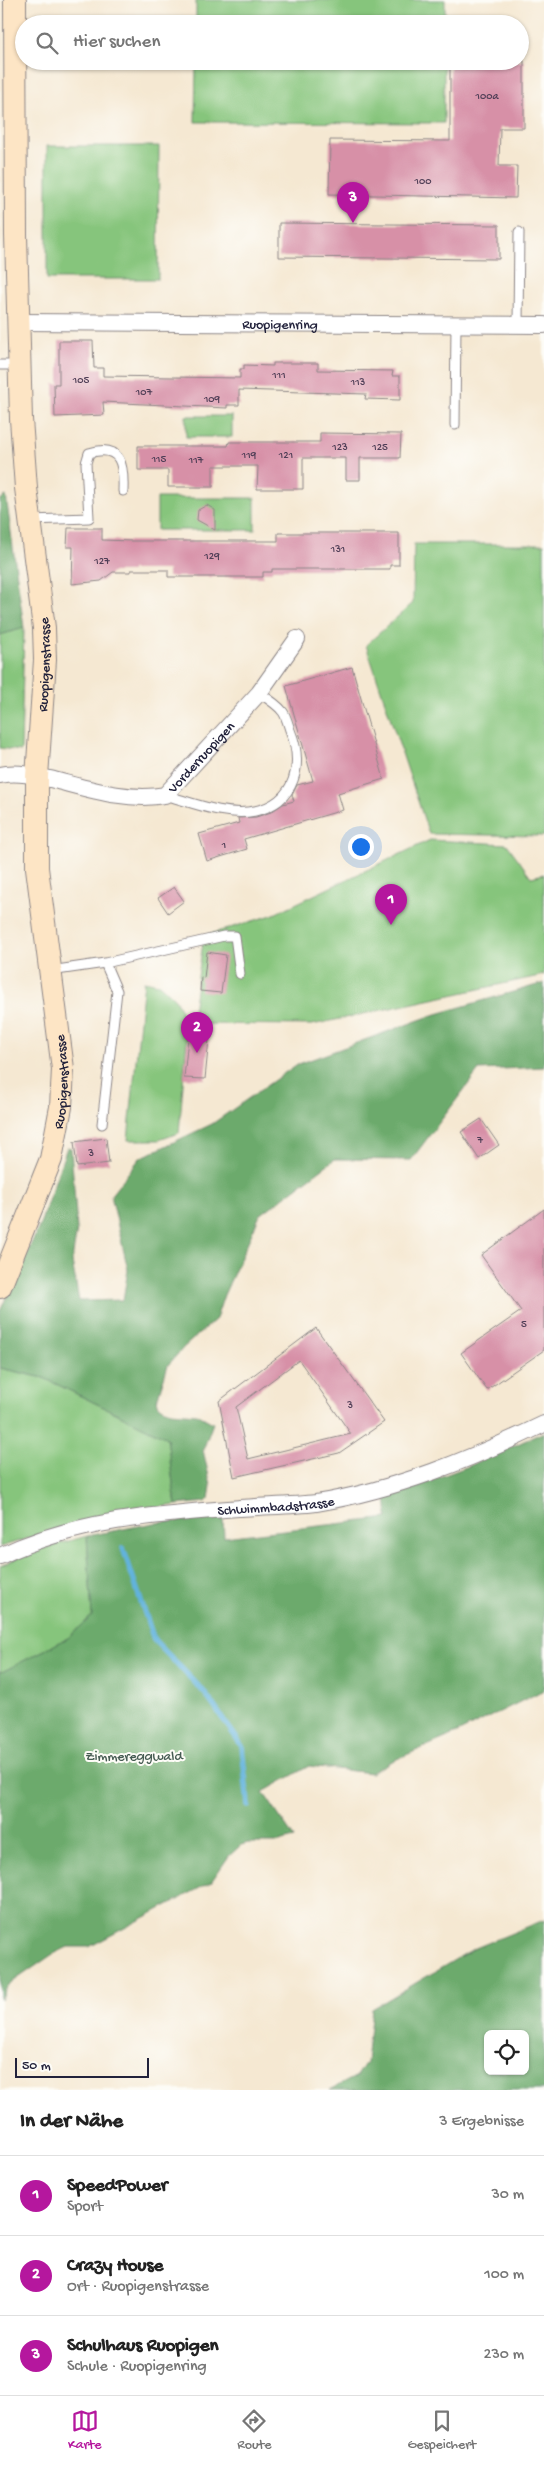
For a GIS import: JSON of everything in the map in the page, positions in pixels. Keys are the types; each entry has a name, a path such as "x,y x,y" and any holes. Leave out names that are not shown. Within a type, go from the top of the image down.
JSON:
{"street":[{"name":"Ruopigenstrasse","path":"15,0 15,15"},
{"name":"Ruopigenstrasse","path":"0,1287 51,1159 61,1107 62,1048 37,868 37,777 45,660 44,628 9,365 18,322 16,70"},
{"name":"Ruopigenring","path":"18,322 544,325"},
{"name":"Vorderruopigen","path":"0,775 8,773 37,777 131,797 152,798 165,795 259,693 297,639"},
{"name":"Schwimmbadstrasse","path":"0,1556 50,1536 132,1518 314,1503 354,1495 398,1484 442,1469 544,1424"}],"lane":[{"path":"518,325 519,232"},
{"path":"455,425 456,324"},
{"path":"30,520 88,518 86,463 89,454 98,450 110,451 118,456 122,463 123,491"},
{"path":"165,795 229,812 264,809 281,798 293,781 298,761 297,751 283,712 259,693"},
{"path":"50,970 104,962 224,936 235,936 240,974"},
{"path":"102,1124 117,991 104,962"}],"green space":[{"path":"196,0 445,0 445,15 196,15"},
{"path":"196,70 444,70 444,123 195,122"},
{"path":"47,146 159,146 158,279 47,279"},
{"path":"186,416 232,416 232,437 186,437"},
{"path":"6,496 24,628 0,635 0,500"},
{"path":"157,498 255,498 255,530 157,530"},
{"path":"414,544 544,544 544,836 429,834 366,645 413,603"},
{"path":"24,628 21,751 0,748 0,635"},
{"path":"430,840 507,844 531,877 544,874 544,975 312,1025 191,1024 204,936 272,915"},
{"path":"144,981 159,984 175,999 188,1025 179,1133 159,1140 128,1140"},
{"path":"544,983 544,1067 479,1070 411,1160 335,1159 260,1215 224,1295 216,1319 184,1347 168,1365 157,1400 159,1406 171,1412 197,1414 213,1423 203,1450 211,1486 209,1499 206,1502 176,1505 167,1438 44,1378 0,1368 0,1311 39,1227 67,1147 71,1148 77,1229 72,1261 79,1301 123,1300 128,1270 111,1195 140,1158 212,1124 296,1065 433,1015"},
{"path":"0,1368 44,1378 167,1438 176,1505 109,1514 0,1547"},
{"name":"Zimmereggwald","path":"544,1432 544,1690 457,1733 390,1762 371,1773 309,1766 263,1792 294,1838 276,1843 248,1843 241,1845 229,1856 211,1882 89,1947 68,1947 53,1954 14,1981 5,1989 0,2000 0,1673 68,1638 92,1616 87,1536 154,1523 223,1518 224,1537 388,1518 386,1497 469,1466"},
{"path":"87,1536 92,1616 68,1638 0,1673 0,1566 36,1550"},
{"path":"544,1920 544,2090 330,2090 357,2076 366,2062 372,2009 473,1949"}],"building":[{"path":"450,70 524,70 524,128 500,128 499,166 517,166 516,198 329,194 330,140 450,141"},
{"path":"279,223 499,225 499,259 279,257"},
{"path":"59,341 93,341 94,368 103,368 103,376 240,378 240,369 244,369 244,365 273,366 273,363 318,363 318,370 393,371 392,376 400,376 400,400 365,399 366,394 239,390 239,405 227,405 227,408 103,402 104,415 55,417 54,384 59,384"},
{"path":"320,433 401,434 400,458 360,458 360,480 346,480 346,458 303,458 303,489 257,489 258,466 213,466 213,487 168,487 168,470 138,470 138,446 228,446 229,442 320,442"},
{"path":"207,505 215,510 215,530 197,520 198,510"},
{"path":"68,528 102,528 102,540 131,541 278,541 278,533 399,533 399,565 390,565 390,569 272,569 272,572 263,572 263,577 168,577 168,570 131,570 131,572 113,572 101,581 72,584 73,547 67,547"},
{"path":"352,667 384,779 338,793 343,810 244,839 247,849 207,861 199,834 239,823 238,818 256,817 271,812 283,804 294,801 292,795 297,785 313,781 286,686"},
{"path":"174,887 184,901 168,913 158,898"},
{"path":"207,952 226,955 221,993 200,991 201,977 204,978"},
{"path":"189,1027 210,1029 205,1079 184,1078"},
{"path":"481,1119 499,1145 479,1159 461,1132"},
{"path":"106,1138 109,1163 77,1167 74,1142"},
{"path":"544,1209 544,1350 487,1390 461,1353 521,1311 481,1255"},
{"path":"316,1328 384,1422 339,1453 234,1477 219,1401","holes":["299,1360 351,1434 248,1459 236,1407"]}],"waterway":[{"path":"123,1548 154,1640 204,1692 242,1746 248,1805"}],"place":[{"name":"Schulhaus Ruopigen","path":"353,223"},
{"name":"SpeedPower","path":"391,925"},
{"name":"Crazy House","path":"197,1053"}]}
